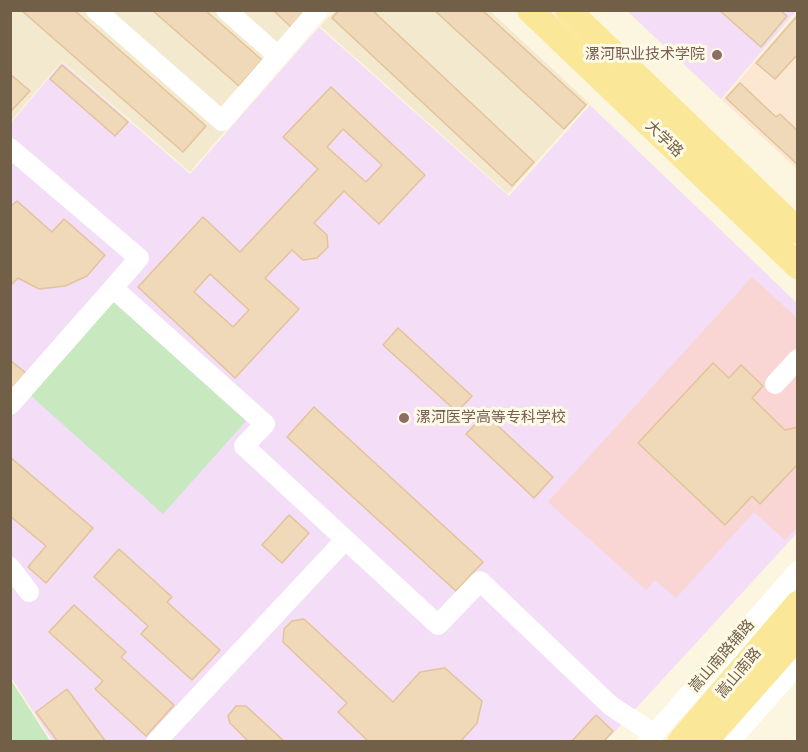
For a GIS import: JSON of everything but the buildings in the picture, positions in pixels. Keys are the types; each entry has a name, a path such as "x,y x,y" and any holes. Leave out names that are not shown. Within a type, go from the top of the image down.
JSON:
{"main road":[{"name":"大学路","path":"530,10 798,266"},
{"name":"大学路","path":"568,10 798,231"},
{"path":"667,142 686,123"},
{"name":"嵩山南路","path":"680,741 798,604"},
{"name":"嵩山南路","path":"705,741 798,636"}],"street":[{"path":"96,10 222,121 318,10"},
{"path":"226,10 278,56"},
{"path":"10,148 139,258 10,405"},
{"path":"113,288 265,423 244,446 438,625 480,581 611,706 651,737"},
{"path":"775,384 798,359"},
{"path":"156,741 345,540"},
{"path":"10,567 29,592"},
{"name":"嵩山南路辅路","path":"651,737 798,571"},
{"path":"729,741 798,664"}],"shaded area":[{"path":"328,10 190,172 62,61 11,121 11,11"},
{"name":"漯河职业技术学院","path":"797,10 721,99 627,11"},
{"path":"335,11 490,11 589,103 508,194 320,26"},
{"path":"797,13 797,169 722,100"},
{"name":"漯河医学高等专科学校","path":"319,27 509,196 590,105 797,303 797,533 606,741 52,741 11,677 11,123 62,62 190,174"},
{"path":"752,277 797,318 797,527 785,540 754,512 676,598 655,580 646,590 548,502"}],"green space":[{"path":"113,301 246,421 163,514 29,394"},
{"path":"11,680 50,741 11,741"}],"place":[{"name":"漯河职业技术学院","path":"717,55"},
{"name":"漯河医学高等专科学校","path":"404,418"}]}
